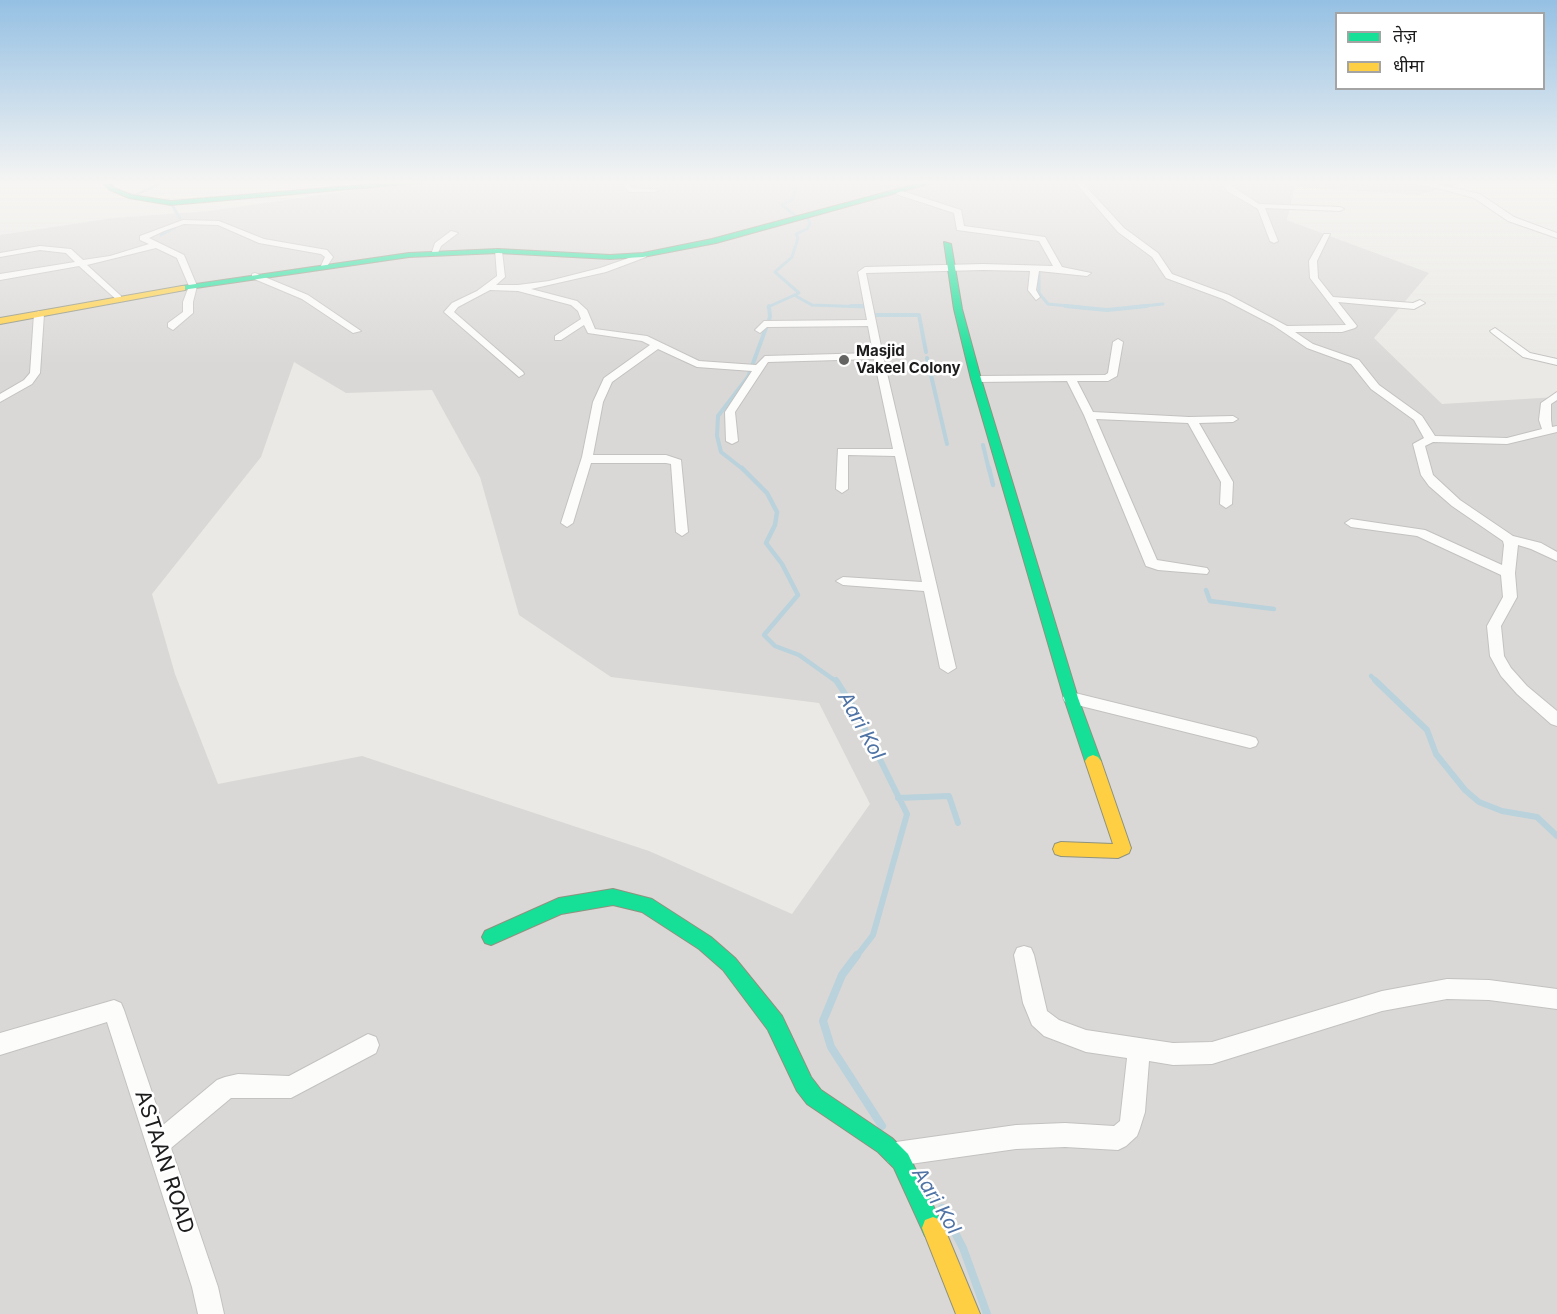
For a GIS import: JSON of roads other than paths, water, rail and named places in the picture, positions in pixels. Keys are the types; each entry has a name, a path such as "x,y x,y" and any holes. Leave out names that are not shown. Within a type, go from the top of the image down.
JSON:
{"street":[{"path":"151,242 181,257 193,286 188,302 188,313 173,323 173,327"},
{"path":"269,242 324,252 329,257 323,266"},
{"path":"434,253 440,242"},
{"path":"518,288 566,280 643,255 706,242"},
{"path":"1043,242 1059,269"},
{"path":"1138,242 1155,255 1169,276 1226,297 1286,329 1316,349 1358,363 1375,387 1418,418 1431,439"},
{"path":"1286,329 1350,328 1351,324 1317,284 1312,266 1324,242"},
{"path":"946,244 958,309 976,379 1071,698 1123,848 1118,851 1061,849"},
{"path":"0,277 121,256 156,245"},
{"path":"0,255 40,248 62,249 71,254 118,298"},
{"path":"0,321 118,298 255,276 434,253 498,251 610,257 643,255"},
{"path":"498,251 501,277 489,287 455,305 449,312 519,374"},
{"path":"948,668 878,356 863,271 952,267 1059,269 1087,273"},
{"path":"1035,268 1032,290 1036,297"},
{"path":"255,276 304,297 356,331"},
{"path":"489,287 518,288 570,300 578,305 591,331 637,336 697,364 757,368"},
{"path":"1330,299 1414,306 1420,303"},
{"path":"0,399 28,382 35,373 39,314"},
{"path":"558,338 587,319"},
{"path":"762,327 775,324 873,323"},
{"path":"1495,331 1527,355 1557,362"},
{"path":"976,379 1071,380 1112,377 1118,342"},
{"path":"567,523 587,458 598,402 608,380 658,344"},
{"path":"732,441 730,412 757,368 769,358 878,356"},
{"path":"1071,380 1089,415 1152,564 1202,571"},
{"path":"1557,395 1546,403 1545,420 1552,430 1491,443 1431,439 1419,444 1427,475 1433,483 1508,539 1536,546 1557,557"},
{"path":"1089,415 1189,420 1233,419"},
{"path":"1189,420 1227,482 1226,504"},
{"path":"842,489 842,451 901,453"},
{"path":"587,458 666,459 677,462 682,532"},
{"path":"1351,523 1420,533 1508,573"},
{"path":"1508,539 1511,552 1508,573 1510,597 1494,626 1497,656 1506,672 1522,690 1557,720"},
{"path":"843,581 930,587"},
{"path":"1071,698 1250,742"},
{"path":"491,937 577,901 613,897 646,904 670,918 729,964 775,1023 804,1084 814,1096 895,1154 922,1200 968,1314"},
{"path":"1023,956 1033,1003 1039,1018 1066,1035 1139,1050 1173,1054 1212,1053 1382,1001 1447,989 1489,990 1557,999"},
{"name":"ASTAAN ROAD","path":"0,1044 114,1010 205,1287 211,1314"},
{"path":"158,1144 225,1088 238,1085 291,1087 368,1045"},
{"path":"895,1154 1016,1137 1065,1135 1118,1138 1129,1128 1134,1112 1139,1050"}],"waterway":[{"name":"Aari Kol","path":"794,295 799,293 775,272 792,257 797,242"},
{"path":"1039,271 1039,293 1048,304 1080,307"},
{"name":"Aari Kol","path":"769,307 794,295"},
{"path":"794,295 812,305 866,307"},
{"path":"1133,307 1163,304"},
{"path":"851,306 866,306 867,311"},
{"path":"1065,306 1107,310 1147,306"},
{"name":"Aari Kol","path":"744,470 721,452 717,436 718,416 748,377 770,317 769,307"},
{"path":"875,315 919,315 926,352"},
{"path":"927,358 947,444"},
{"path":"983,445 989,470"},
{"path":"989,468 993,485"},
{"name":"Aari Kol","path":"744,470 767,493 777,512 775,525 766,543 782,564 798,595 764,635 775,646 799,655 837,682"},
{"path":"1206,590 1210,601 1274,609"},
{"path":"1371,676 1375,680"},
{"name":"Aari Kol","path":"836,680 856,711 899,798"},
{"path":"1375,680 1427,730 1436,754 1465,790 1479,802 1502,811 1537,817 1557,836"},
{"path":"899,798 949,796 958,823"},
{"name":"Aari Kol","path":"856,957 873,935 907,814 899,798"},
{"name":"Aari Kol","path":"857,955 842,975 823,1021 831,1047 882,1126"},
{"name":"Aari Kol","path":"942,1208 963,1248 987,1314"}],"place":[{"name":"Masjid Vakeel Colony","path":"844,360"}]}
